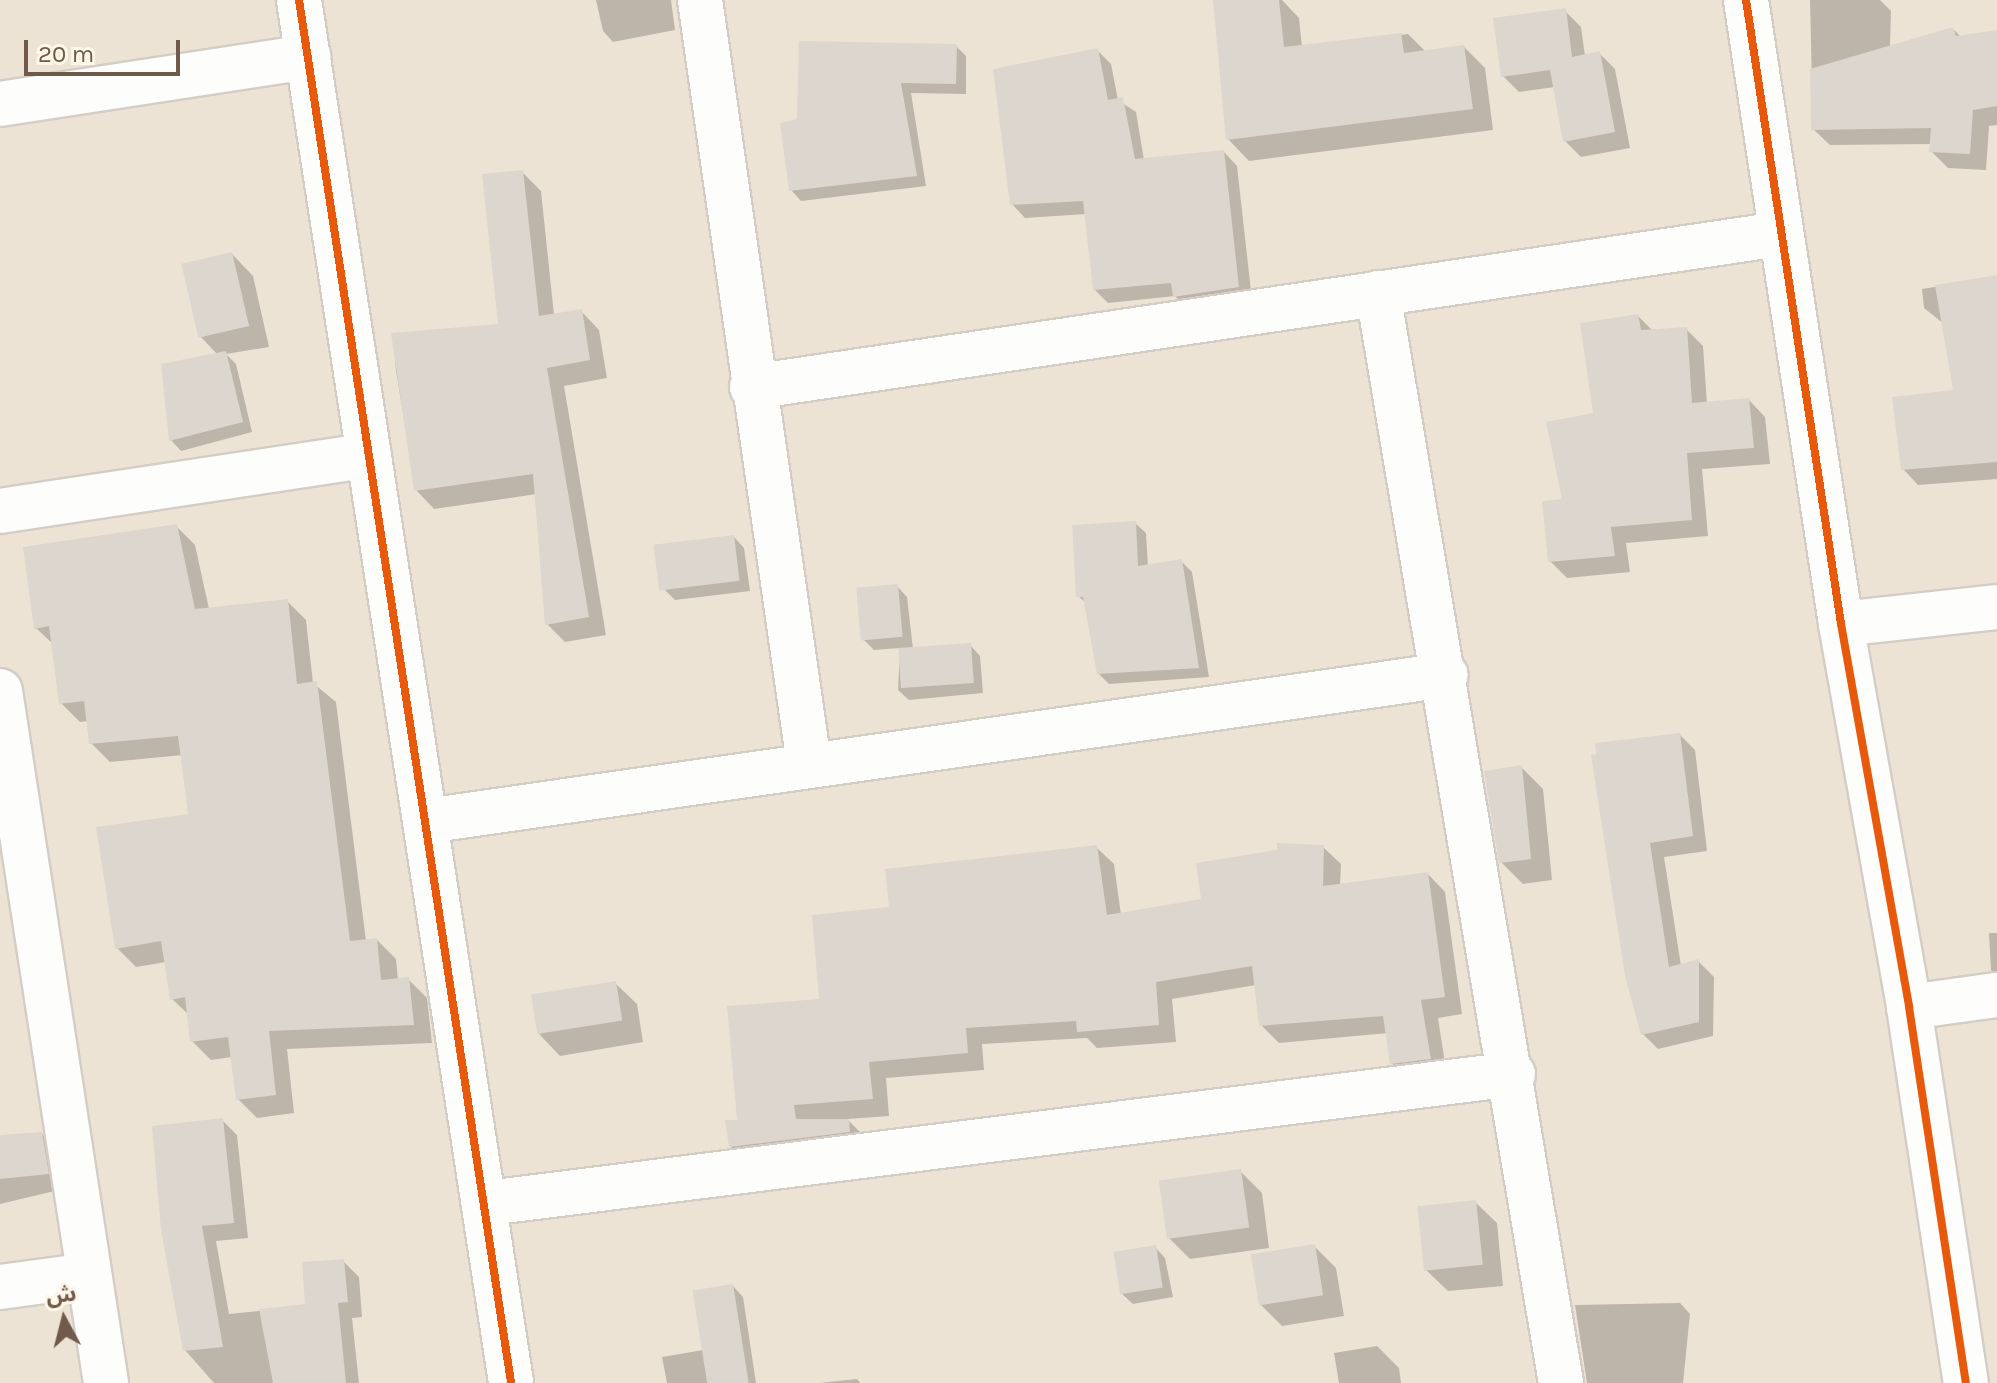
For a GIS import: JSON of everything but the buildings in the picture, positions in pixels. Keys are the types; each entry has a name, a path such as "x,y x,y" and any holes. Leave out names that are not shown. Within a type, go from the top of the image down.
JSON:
{"street":[{"path":"299,0 488,1203 511,1383"},
{"path":"700,0 752,387 809,764"},
{"path":"1746,0 1841,624 1909,1007 1966,1383"},
{"path":"0,104 308,57"},
{"path":"752,387 1780,234"},
{"path":"1378,293 1513,1074 1561,1383"},
{"path":"0,511 369,455"},
{"path":"1841,624 1997,607"},
{"path":"426,821 1446,675"},
{"path":"0,691 14,889 89,1275 106,1383"},
{"path":"1909,1007 1997,995"},
{"path":"488,1203 1513,1074"},
{"path":"0,1287 89,1275"}],"shaded area":[{"path":"0,0 1997,0 1997,1383 0,1383"}],"cycle path":[{"path":"299,0 511,1383"},
{"path":"1746,0 1841,624 1909,1007 1966,1383"}]}
